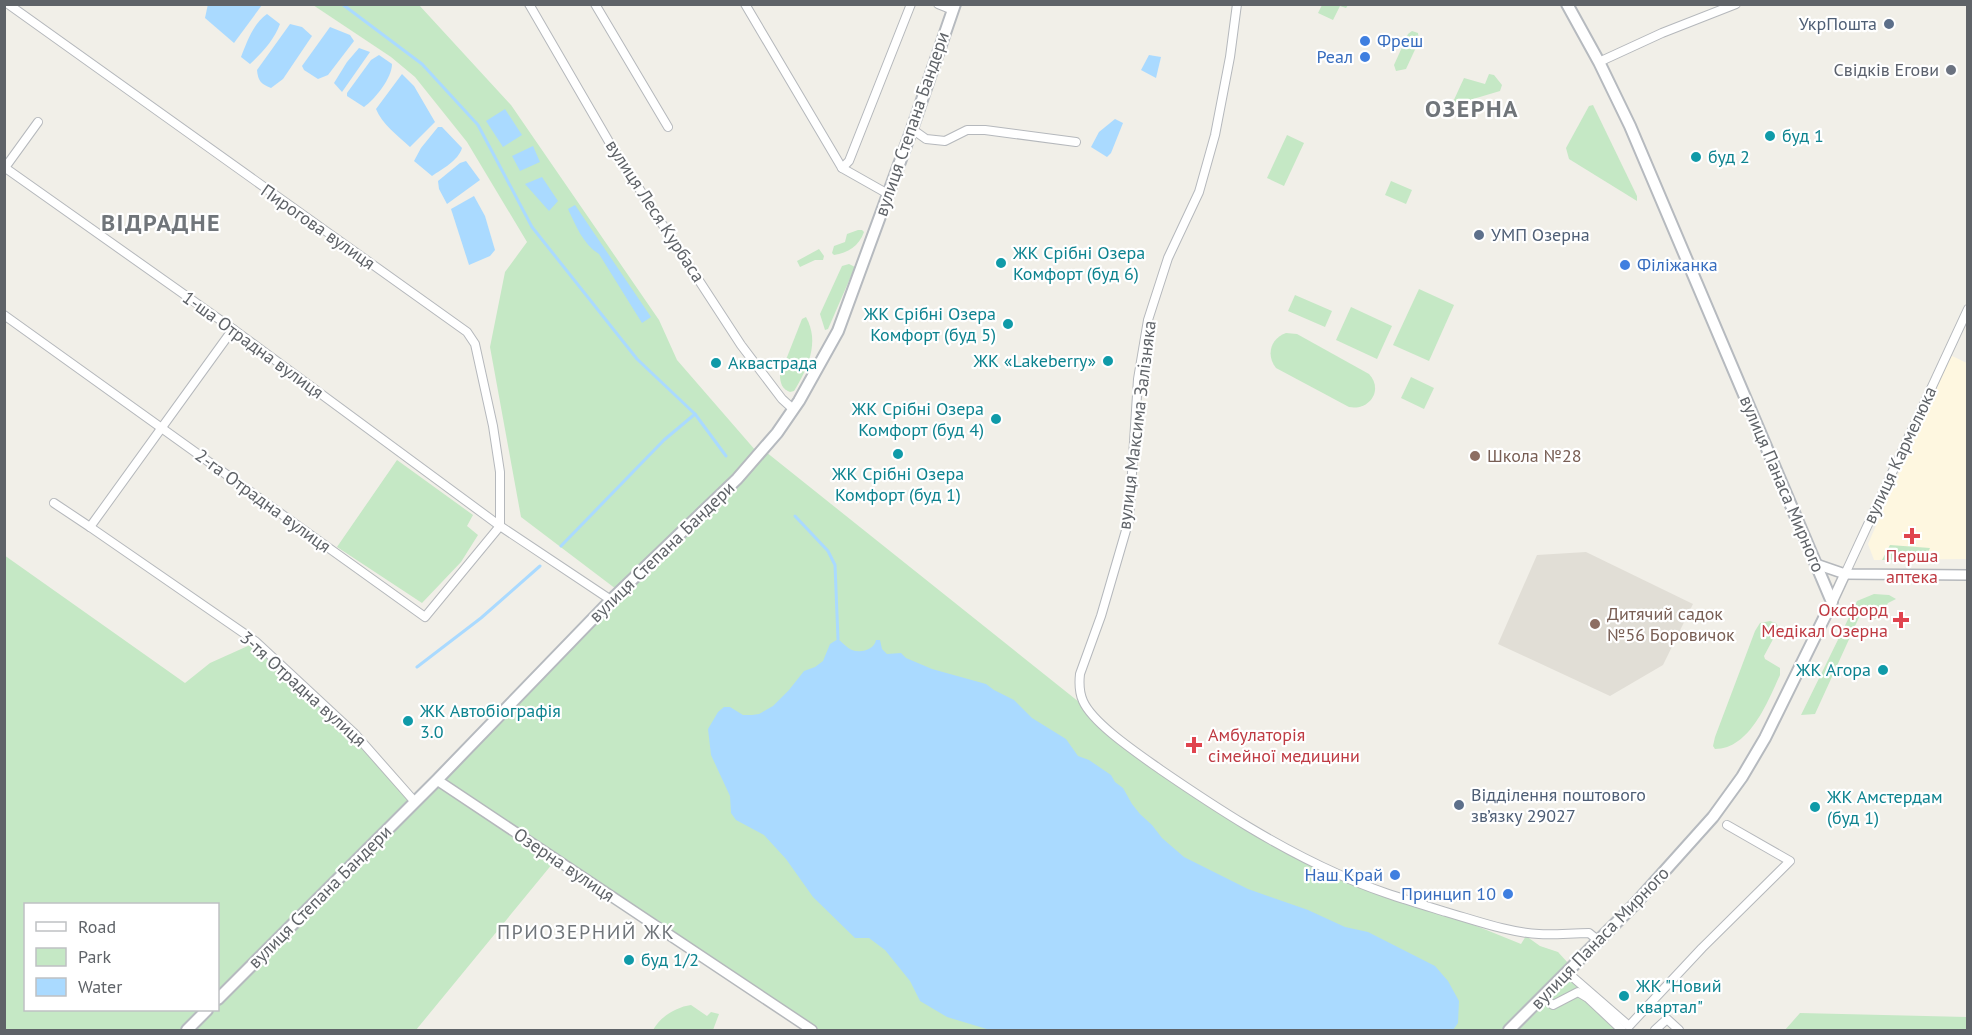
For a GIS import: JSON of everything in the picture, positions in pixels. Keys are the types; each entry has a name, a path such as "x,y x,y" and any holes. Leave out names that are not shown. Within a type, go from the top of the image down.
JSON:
{"main road":[{"name":"вулиця Панаса Мирного","path":"1509,1030 1568,973 1686,849 1729,796 1770,729 1832,602 1646,162 1599,62 1567,4"},
{"name":"вулиця Степана Бандери","path":"219,998 437,780 611,600 737,479 777,433 838,331 954,7"},
{"path":"187,1030 206,1011"}],"street":[{"name":"Пирогова вулиця","path":"8,4 467,332 475,344 493,426 500,472 500,526"},
{"name":"вулиця Леся Курбаса","path":"529,4 612,147 741,345 782,399 793,409"},
{"path":"595,4 668,127"},
{"path":"745,4 842,168 888,194"},
{"path":"842,168 849,161 911,4"},
{"path":"938,4 954,7"},
{"name":"вулиця Максима Залізняка","path":"1237,4 1226,82 1212,147 1199,192 1168,258 1148,320 1138,379 1129,520 1101,616 1080,674 1079,683 1083,701 1088,710 1116,735 1228,816 1338,874 1384,892 1469,919 1538,934 1589,933 1599,941"},
{"path":"1599,62 1662,33 1736,4"},
{"path":"5,168 38,122"},
{"path":"912,129 926,140 945,141 967,130 986,130 1076,142"},
{"name":"1-ша Отрадна вулиця","path":"5,168 233,329 500,526 611,600"},
{"name":"вулиця Кармелюка","path":"1832,602 1968,309"},
{"name":"2-га Отрадна вулиця","path":"4,315 424,617 500,526"},
{"path":"90,527 163,429 233,329"},
{"name":"3-тя Отрадна вулиця","path":"54,503 255,641 355,734 415,802"},
{"path":"1816,564 1845,574 1968,575"},
{"name":"Озерна вулиця","path":"437,780 812,1030"},
{"path":"1628,1029 1702,948 1790,861 1727,825"},
{"path":"1568,973 1628,1029"},
{"path":"1542,997 1553,1005 1578,992 1628,1029"},
{"path":"1655,1030 1666,1019 1679,1030"}],"shaded area":[{"path":"1950,355 1967,363 1967,559 1874,560 1868,544"},
{"name":"Дитячий садок №56 Боровичок","path":"1586,552 1693,604 1663,665 1610,696 1498,644 1537,555"}],"green space":[{"path":"1348,4 1346,8 1340,6 1333,20 1318,13 1322,5"},
{"path":"313,5 419,5 511,105 659,320 677,360 756,451 734,476 616,589 521,517 490,347 505,272 527,242 467,142 415,77 391,57"},
{"path":"1412,31 1418,33 1419,41 1406,69 1396,71 1394,65 1408,34"},
{"path":"1489,74 1494,75 1502,85 1500,91 1463,102 1453,102 1464,78 1485,84"},
{"path":"1593,105 1637,196 1637,201 1569,159 1566,148 1589,106"},
{"path":"1287,135 1304,143 1284,186 1267,178"},
{"path":"1391,181 1412,190 1406,204 1385,195"},
{"path":"858,230 864,232 856,245 844,253 834,255 832,253 834,246 845,242 847,234"},
{"path":"819,249 824,256 823,260 815,260 800,267 797,261"},
{"path":"849,264 855,267 828,329 825,330 820,314 842,266"},
{"path":"1419,289 1454,305 1429,361 1393,345"},
{"path":"1295,295 1332,311 1325,327 1288,311"},
{"path":"1351,307 1392,326 1377,359 1336,340"},
{"path":"806,317 812,336 810,355 799,382 794,391 790,392 782,385 780,375 802,319"},
{"path":"1286,333 1297,334 1369,374 1375,386 1375,393 1368,403 1363,406 1349,407 1276,368 1271,358 1271,348 1276,339"},
{"path":"1411,377 1434,388 1424,409 1401,398"},
{"path":"766,452 1079,702 1095,723 1116,742 1224,817 1268,843 1353,885 1466,922 1521,944 1526,936 1540,946 1558,952 1569,964 1503,1030 819,1030 443,780 614,603"},
{"path":"397,460 473,515 467,526 478,535 461,562 422,603 337,547"},
{"path":"1890,545 1930,548 1925,559 1882,560"},
{"path":"4,555 185,683 210,663 250,645 293,681 333,720 410,801 219,992 219,903 24,903 24,1011 201,1011 181,1030 5,1030"},
{"path":"1874,594 1889,595 1896,599 1888,603 1879,620 1861,613 1815,714 1801,715 1857,601"},
{"path":"1770,621 1776,623 1779,628 1764,656 1780,668 1780,675 1763,710 1748,732 1727,747 1715,749 1713,746 1715,737 1755,631 1760,623"},
{"path":"437,785 553,863 416,1030 190,1030 210,1011 219,1011 219,1002"},
{"path":"1568,978 1620,1030 1515,1030"},
{"path":"691,1005 707,1016 711,1012 719,1014 713,1030 653,1030 669,1013"},
{"path":"1800,1013 1967,1017 1967,1030 1785,1030"}],"water":[{"path":"208,4 262,5 234,43 205,18"},
{"path":"267,14 280,24 267,46 250,64 241,57 254,28"},
{"path":"290,24 302,27 312,36 283,79 271,88 261,82 257,70"},
{"path":"330,27 350,35 354,41 328,75 318,79 304,70 302,66"},
{"path":"359,48 370,52 342,92 334,83"},
{"path":"379,55 392,64 391,70 382,88 364,107 347,96 347,93 371,60"},
{"path":"1149,55 1161,57 1156,78 1141,70"},
{"path":"402,74 414,86 435,122 410,147 386,125 376,109"},
{"path":"505,109 522,135 503,147 486,121"},
{"path":"1115,119 1123,123 1111,153 1107,157 1091,147 1099,132"},
{"path":"438,127 442,127 462,148 453,161 432,176 414,161"},
{"path":"533,146 540,162 520,171 512,156"},
{"path":"466,161 480,180 447,204 439,189 438,181 460,163"},
{"path":"542,177 558,201 549,211 525,184"},
{"path":"474,196 485,216 495,250 490,256 469,265 451,209"},
{"path":"575,205 651,317 642,323 599,254 580,234 568,209"},
{"path":"838,639 854,651 868,650 876,640 880,640 882,649 887,654 901,653 906,658 932,669 986,684 1014,700 1032,718 1066,739 1078,756 1089,760 1111,775 1115,782 1123,788 1140,814 1184,857 1248,889 1308,910 1345,927 1368,932 1435,966 1448,981 1459,1001 1458,1023 1453,1030 990,1030 947,1017 920,1001 910,981 885,950 869,938 855,938 813,897 786,859 764,835 736,820 731,813 730,796 711,755 708,729 718,712 724,707 730,707 743,715 752,715 759,714 773,706 804,671 823,661 830,644"}],"waterway":[{"path":"342,4 422,64 478,125 532,227 637,359 695,414 726,456"},
{"path":"561,546 664,440 695,414"},
{"path":"795,516 828,551 835,565 838,639"},
{"path":"417,667 481,618 540,566"}],"place":[{"name":"УкрПошта","path":"1889,24"},
{"name":"Фреш","path":"1365,41"},
{"name":"Реал","path":"1365,57"},
{"name":"Свідків Егови","path":"1951,70"},
{"name":"буд 1","path":"1770,136"},
{"name":"буд 2","path":"1696,157"},
{"name":"УМП Озерна","path":"1479,235"},
{"name":"ЖК Срібні Озера Комфорт (буд 6)","path":"1001,263"},
{"name":"Філіжанка","path":"1625,265"},
{"name":"ЖК Срібні Озера Комфорт (буд 5)","path":"1008,324"},
{"name":"ЖК «Lakeberry»","path":"1108,361"},
{"name":"Аквастрада","path":"716,363"},
{"name":"ЖК Срібні Озера Комфорт (буд 4)","path":"996,419"},
{"name":"ЖК Срібні Озера Комфорт (буд 1)","path":"898,454"},
{"name":"Школа №28","path":"1475,456"},
{"name":"Перша аптека","path":"1912,536"},
{"name":"Оксфорд Медікал Озерна","path":"1901,620"},
{"name":"Дитячий садок №56 Боровичок","path":"1595,624"},
{"name":"ЖК Агора","path":"1883,670"},
{"name":"ЖК Автобіографія 3.0","path":"408,721"},
{"name":"Амбулаторія сімейної медицини","path":"1194,745"},
{"name":"Відділення поштового зв’язку 29027","path":"1459,805"},
{"name":"ЖК Амстердам (буд 1)","path":"1815,807"},
{"name":"Наш Край","path":"1395,875"},
{"name":"Принцип 10","path":"1508,894"},
{"name":"буд 1/2","path":"629,960"},
{"name":"ЖК \"Новий квартал\"","path":"1624,996"}],"district":[{"name":"ОЗЕРНА","path":"1472,109"},
{"name":"ВІДРАДНЕ","path":"161,223"},
{"name":"ПРИОЗЕРНИЙ ЖК","path":"586,932"}]}
